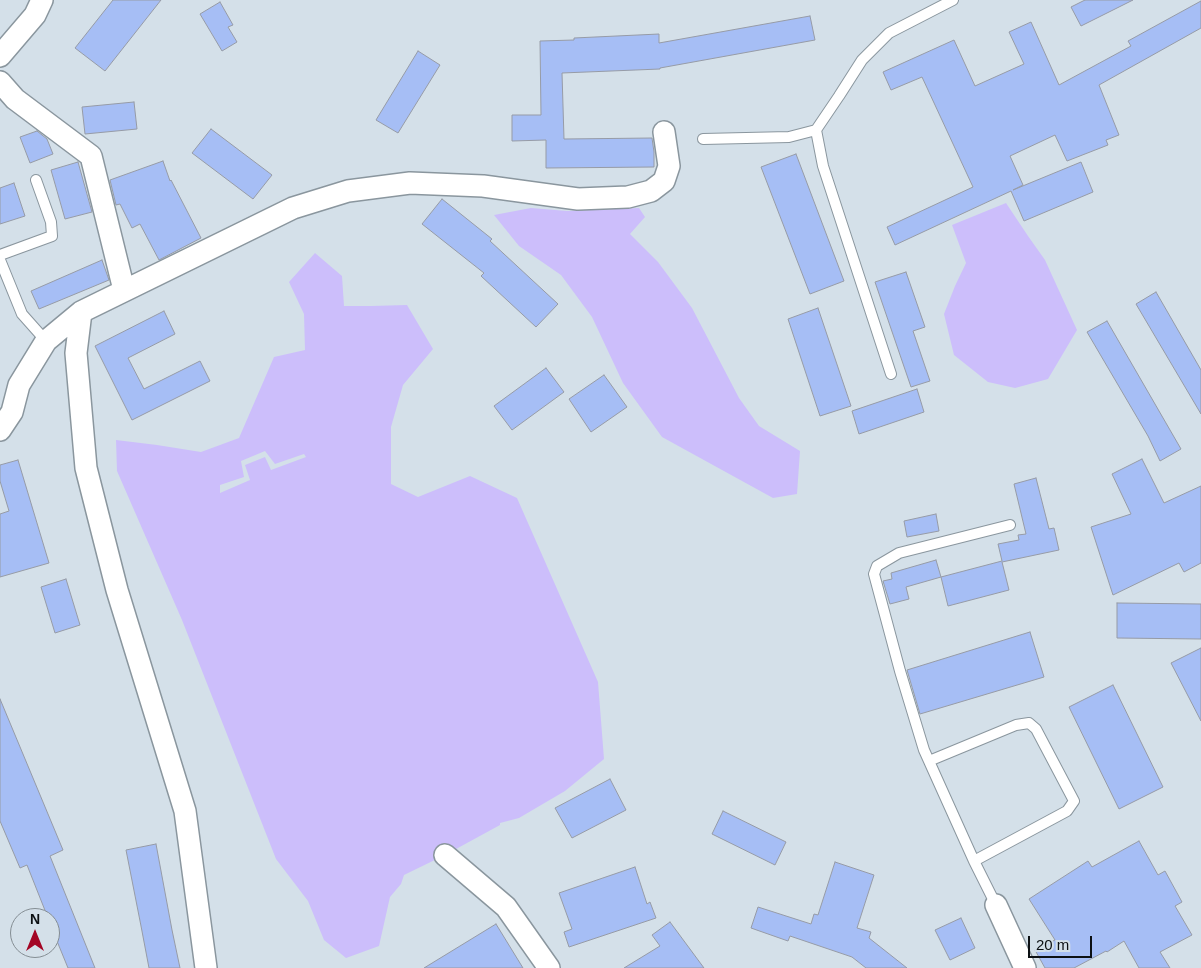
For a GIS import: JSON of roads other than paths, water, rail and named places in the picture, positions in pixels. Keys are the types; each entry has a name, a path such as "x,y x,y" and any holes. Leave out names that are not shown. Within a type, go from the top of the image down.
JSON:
{"street":[{"path":"0,56 35,15 42,0"},
{"path":"0,82 15,99 91,156 124,290"},
{"path":"0,430 12,412 19,385 46,341 81,312 294,208 348,191 410,182 483,186 578,199 628,197 651,191 664,181 669,166 664,132"},
{"path":"81,312 76,353 86,468 118,590 185,811 206,968"},
{"path":"445,855 506,907 549,968"},
{"path":"996,904 1025,968"}],"lane":[{"path":"703,139 789,137 816,130 862,60 889,33 953,0"},
{"path":"816,130 823,166 890,374"},
{"path":"0,255 52,236 51,222 36,180"},
{"path":"0,260 22,314 46,341"},
{"path":"996,904 974,861 929,761 900,671 874,574 877,566 899,553 1010,525"},
{"path":"929,761 1016,725 1029,723 1036,729 1074,801 1067,811 974,861"}]}
